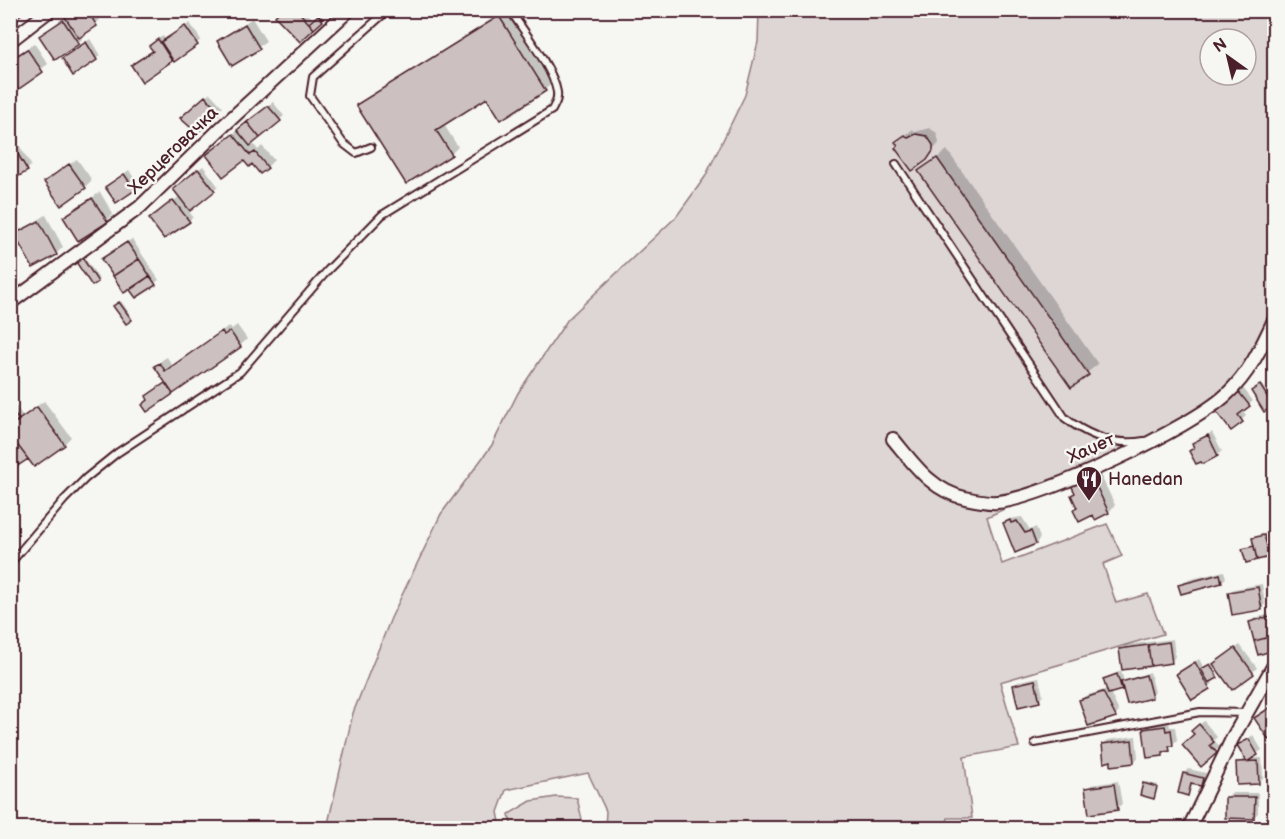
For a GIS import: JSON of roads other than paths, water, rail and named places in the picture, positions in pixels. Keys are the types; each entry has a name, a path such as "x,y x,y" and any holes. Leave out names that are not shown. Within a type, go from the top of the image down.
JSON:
{"street":[{"path":"10,41 50,10"},
{"name":"Херцеговачка","path":"10,303 140,207 219,130 349,10"},
{"name":"Хаџет","path":"893,440 927,480 941,490 964,498 996,502 1036,492 1154,439 1203,414 1227,394 1248,371 1275,320"},
{"path":"1189,828 1247,713 1272,676"}],"lane":[{"path":"371,147 356,153 343,142 310,96 313,77 388,10"},
{"path":"14,560 86,478 117,453 240,372 328,270 382,215 552,110 557,102 557,92 548,70 510,10"},
{"path":"896,165 1065,418 1079,429 1103,439 1137,442 1154,439"},
{"path":"1035,743 1200,712 1247,713"}],"place":[{"name":"Hanedan","path":"1089,502"}]}
